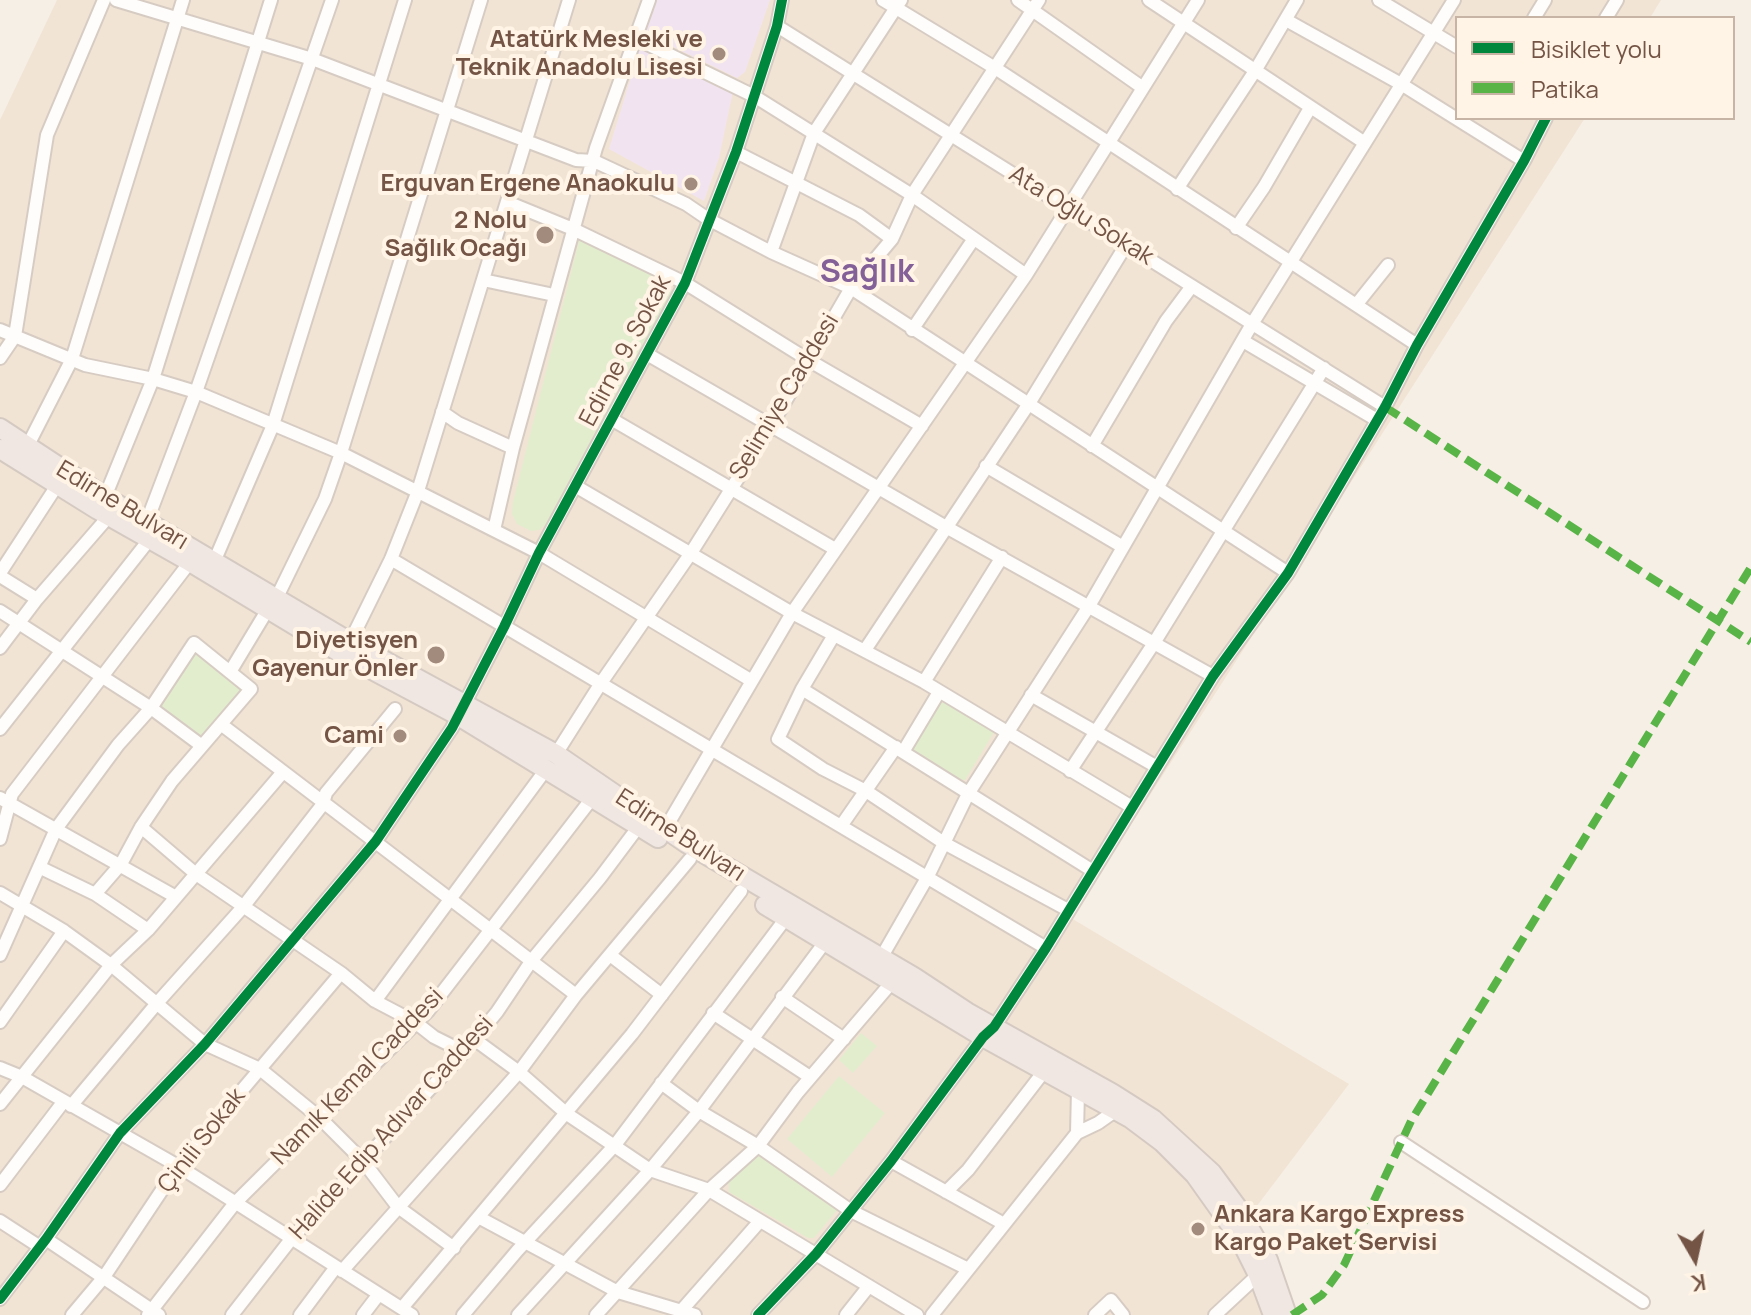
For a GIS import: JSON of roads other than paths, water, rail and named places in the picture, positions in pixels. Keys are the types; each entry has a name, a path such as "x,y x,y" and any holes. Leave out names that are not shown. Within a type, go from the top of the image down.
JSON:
{"highway":[{"name":"Edirne Bulvarı","path":"0,428 105,497 190,562 350,642 552,761 881,958 1045,1070 1162,1142 1195,1175 1239,1237 1273,1315"},
{"name":"Edirne Bulvarı","path":"2,457 58,484 109,516 148,530 214,562 357,662 460,708"},
{"name":"Edirne Bulvarı","path":"552,761 593,797 892,982 1112,1093 1153,1119 1212,1173 1255,1235 1275,1277 1287,1315"}],"street":[{"path":"0,358 15,336 47,135 104,0"},
{"path":"116,0 312,59 576,160 594,161 686,204 771,252 851,288 1288,573"},
{"path":"27,447 72,359 183,0"},
{"path":"105,497 153,379 271,0"},
{"path":"0,729 63,651 148,530 332,0"},
{"path":"214,562 273,425 405,0"},
{"path":"230,672 272,603 325,499 481,0"},
{"path":"350,642 391,559 418,491 569,0"},
{"path":"494,530 513,448 573,229 649,0"},
{"name":"Edirne 9. Sokak","path":"0,1299 120,1133 205,1044 376,841 452,728 539,553 685,283 736,152 777,26 782,0"},
{"path":"883,0 899,4 1417,345"},
{"path":"1018,0 1036,4 1143,88"},
{"path":"1149,0 1365,143"},
{"path":"665,829 715,749 792,613 1026,275 1198,0"},
{"path":"1177,189 1255,71 1297,0"},
{"path":"1379,0 1455,46"},
{"path":"881,958 927,878 968,794 1089,606 1252,324 1454,0"},
{"path":"771,252 814,133 899,4"},
{"name":"Selimiye Caddesi","path":"375,1001 552,761 601,683 648,618 772,424 851,288 892,239 912,195 1036,4"},
{"path":"1286,20 1455,118"},
{"name":"Ata Oğlu Sokak","path":"777,26 1385,407"},
{"path":"635,38 754,96 912,195 1026,275"},
{"path":"1236,228 1310,108"},
{"path":"1459,120 1524,161"},
{"path":"758,1315 816,1254 891,1161 988,1032 1046,948 1213,676 1288,573 1385,407 1545,120"},
{"path":"736,152 859,215 892,239"},
{"path":"507,202 573,229 685,283 922,426"},
{"path":"912,330 973,240"},
{"path":"865,650 1028,405 1126,245"},
{"path":"1356,305 1388,265"},
{"path":"483,280 554,295"},
{"path":"1092,446 1166,321 1192,286"},
{"path":"0,330 85,365 153,379 196,392 341,453 539,553 752,681"},
{"path":"1243,341 1377,420"},
{"path":"647,354 946,527 1213,676"},
{"path":"1070,771 1154,643 1324,368"},
{"path":"442,412 458,423 513,448"},
{"path":"613,420 835,549"},
{"path":"986,466 1123,547"},
{"path":"37,599 0,574 58,484"},
{"path":"577,487 792,613 924,682 1132,807"},
{"path":"0,648 37,599 109,516"},
{"path":"924,682 1002,557"},
{"path":"391,559 1046,948"},
{"path":"0,839 6,801 190,562"},
{"path":"0,611 151,708 202,746"},
{"path":"834,635 802,689 778,739 823,769 866,791 944,843 1068,910"},
{"path":"0,955 56,829 118,745 151,708 194,643 251,689 172,781 121,864 95,894"},
{"path":"802,689 1093,871"},
{"path":"841,826 939,692"},
{"path":"1031,695 1157,767"},
{"path":"0,1185 67,1104 243,907 323,804 326,793 395,709"},
{"path":"222,725 576,995"},
{"path":"0,1104 111,965 148,930 283,772"},
{"name":"Namık Kemal Caddesi","path":"153,1313 235,1203 428,1011 593,797"},
{"path":"6,801 176,897"},
{"name":"Halide Edip Adıvar Caddesi","path":"232,1315 292,1238 464,1052 497,1012 532,960 639,826"},
{"path":"141,827 196,874 341,973 375,1001 464,1052"},
{"path":"300,1315 519,1072 576,995 690,859"},
{"path":"39,867 95,894 148,930"},
{"path":"0,1068 22,1077 178,1166 407,1312 454,1248 567,1114 741,891"},
{"path":"0,893 64,931 111,965 205,1044 260,1069 320,1118 363,1161 398,1207 454,1248"},
{"path":"463,1315 525,1242 615,1145 786,918"},
{"path":"0,1022 64,931"},
{"path":"518,1315 650,1170 699,1111 825,942"},
{"path":"610,955 662,995"},
{"name":"Çinili Sokak","path":"72,1315 104,1277 178,1166 341,973"},
{"path":"596,1315 709,1190 758,1146 810,1077 892,982"},
{"path":"782,997 844,1039"},
{"path":"713,1013 810,1077"},
{"path":"474,1039 519,1072 567,1114 650,1170 709,1190 917,1315"},
{"path":"946,1192 968,1170 1045,1070"},
{"path":"661,1083 851,1211 968,1269"},
{"path":"1077,1133 1078,1090"},
{"path":"932,1315 1077,1133 1115,1111"},
{"path":"1401,1142 1643,1302"},
{"path":"891,1161 1004,1224"},
{"path":"480,1218 618,1292 695,1315"},
{"path":"0,1221 104,1277 153,1313"},
{"path":"681,1311 760,1221"},
{"path":"1215,1315 1258,1275"},
{"path":"846,1315 869,1286"},
{"path":"363,1315 379,1294"},
{"path":"1095,1315 1111,1300 1123,1315"}],"place":[{"name":"Atatürk Mesleki ve Teknik Anadolu Lisesi","path":"719,54"},
{"name":"Erguvan Ergene Anaokulu","path":"691,184"},
{"name":"2 Nolu Sağlık Ocağı","path":"545,235"},
{"name":"Diyetisyen Gayenur Önler","path":"436,655"},
{"name":"Cami","path":"400,736"},
{"name":"Ankara Kargo Express Kargo Paket Servisi","path":"1198,1229"}],"district":[{"name":"Sağlık","path":"867,273"}]}
